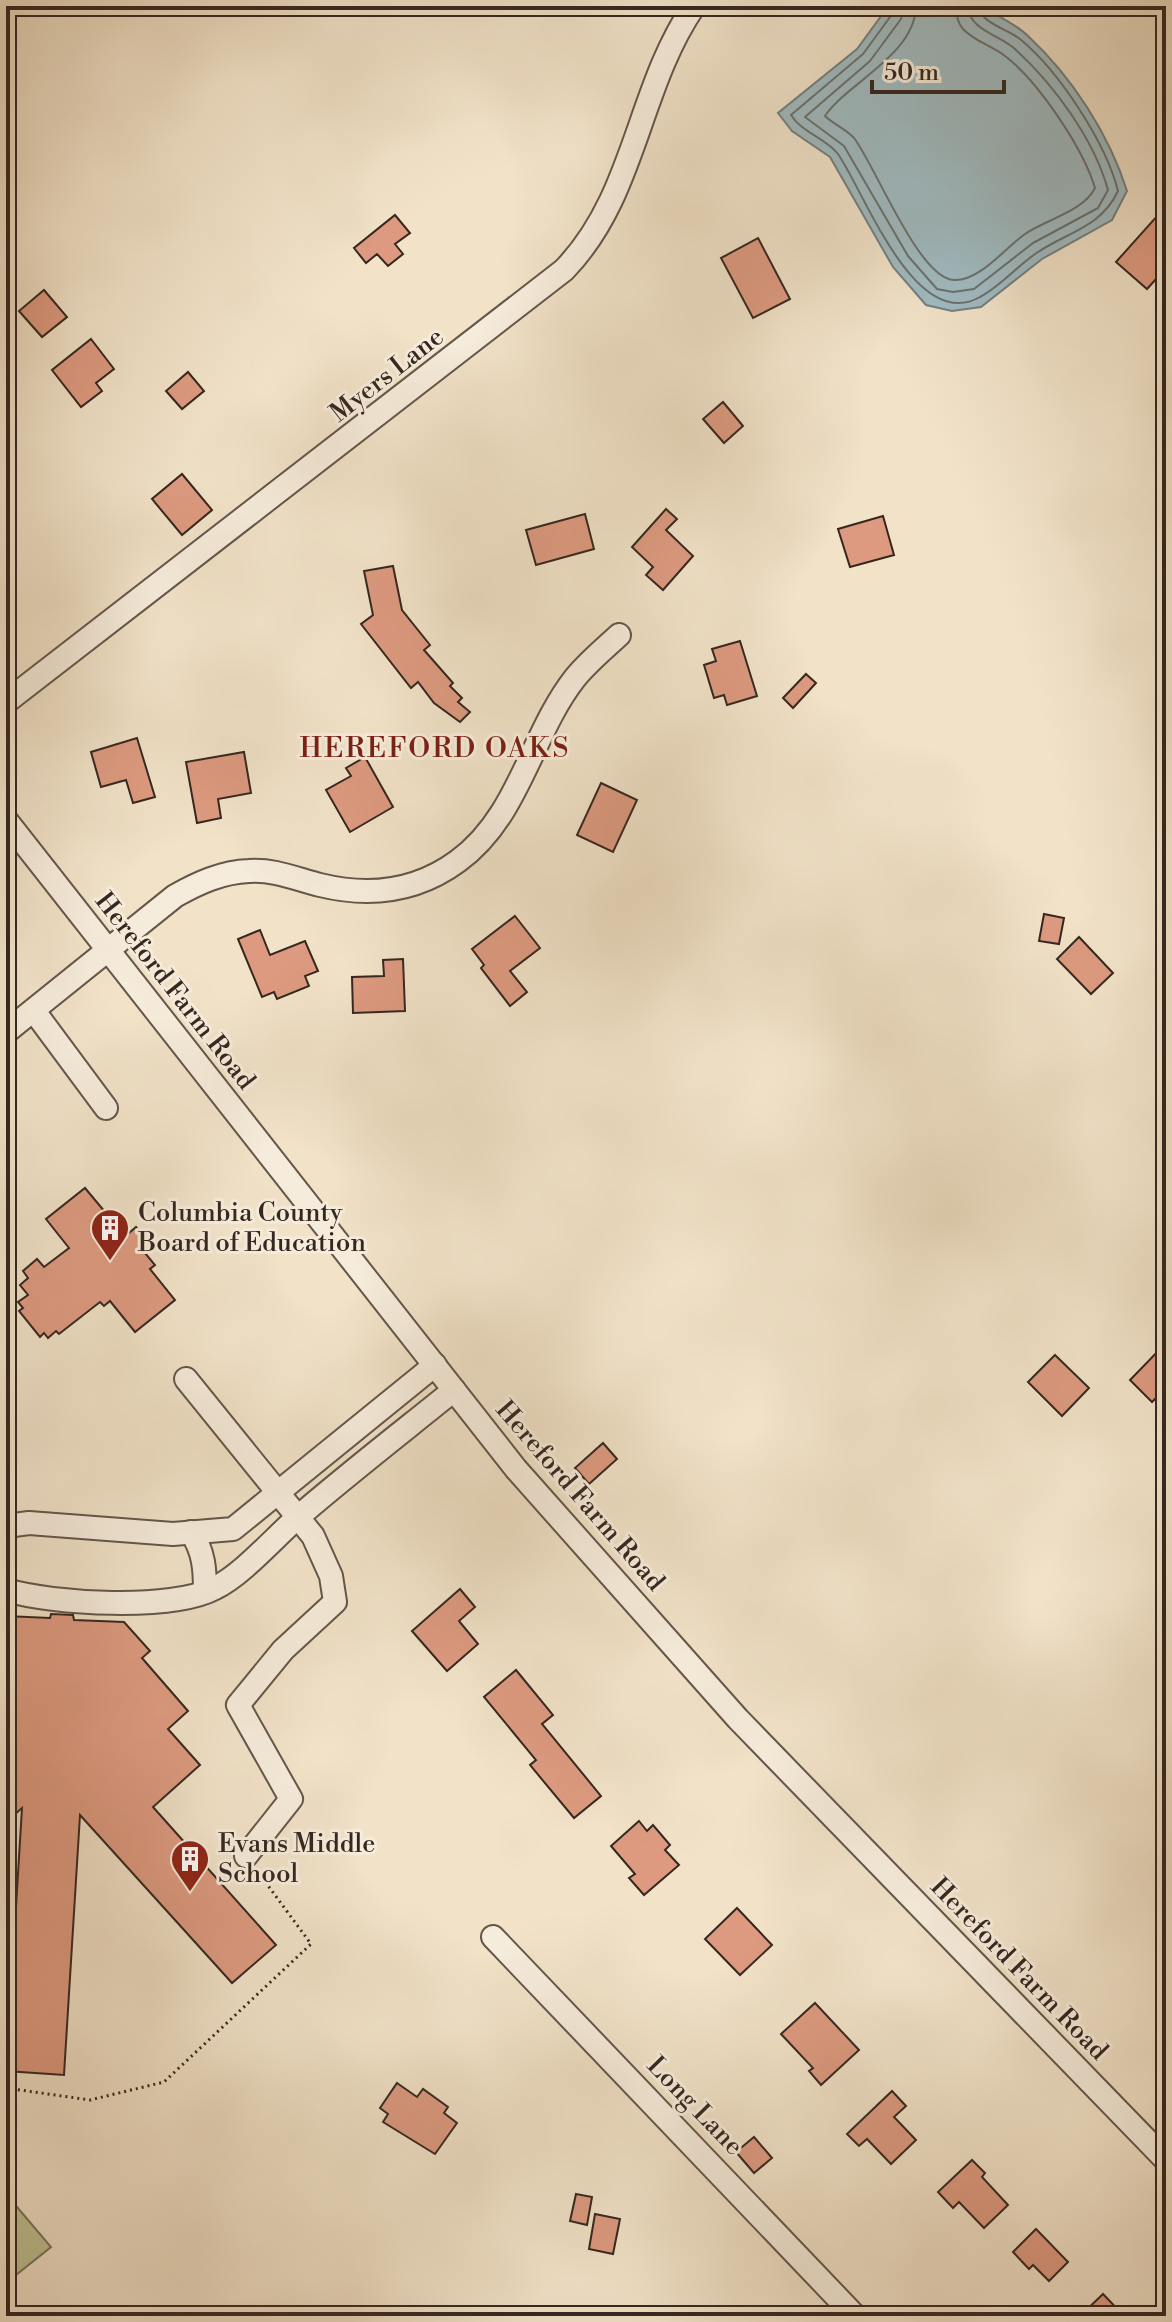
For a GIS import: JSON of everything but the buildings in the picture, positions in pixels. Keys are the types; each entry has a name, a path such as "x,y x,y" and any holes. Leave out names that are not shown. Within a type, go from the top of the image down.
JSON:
{"street":[{"name":"Myers Lane","path":"6,702 564,270 601,224 623,178 660,74 694,6"},
{"path":"6,1032 175,896 225,874 251,870 284,874 358,892 388,892 425,881 460,860 496,821 575,679 619,635"},
{"name":"Hereford Farm Road","path":"6,820 516,1469 738,1719 1166,2160"},
{"path":"34,1011 106,1108"},
{"path":"6,1526 29,1523 191,1532 233,1529 435,1365"},
{"path":"186,1379 313,1536 331,1576 335,1602 283,1650 238,1705 291,1799 246,1856"},
{"path":"6,1590 35,1598 117,1601 184,1600 217,1588 299,1516 454,1390"},
{"path":"191,1532 203,1557 205,1592"},
{"name":"Long Lane","path":"493,1937 855,2316"}],"path":[{"path":"6,2088 90,2100 164,2082 311,1944 246,1856"}],"green space":[{"path":"6,2194 51,2247 6,2283"}],"water":[{"path":"980,6 1023,31 1060,70 1099,128 1127,191 1112,220 1042,259 981,307 952,311 926,305 893,267 830,157 792,131 778,113 857,49 887,8"}],"place":[{"name":"Columbia County Board of Education","path":"110,1262"},
{"name":"Evans Middle School","path":"190,1893"}],"district":[{"name":"HEREFORD OAKS","path":"435,748"}]}
